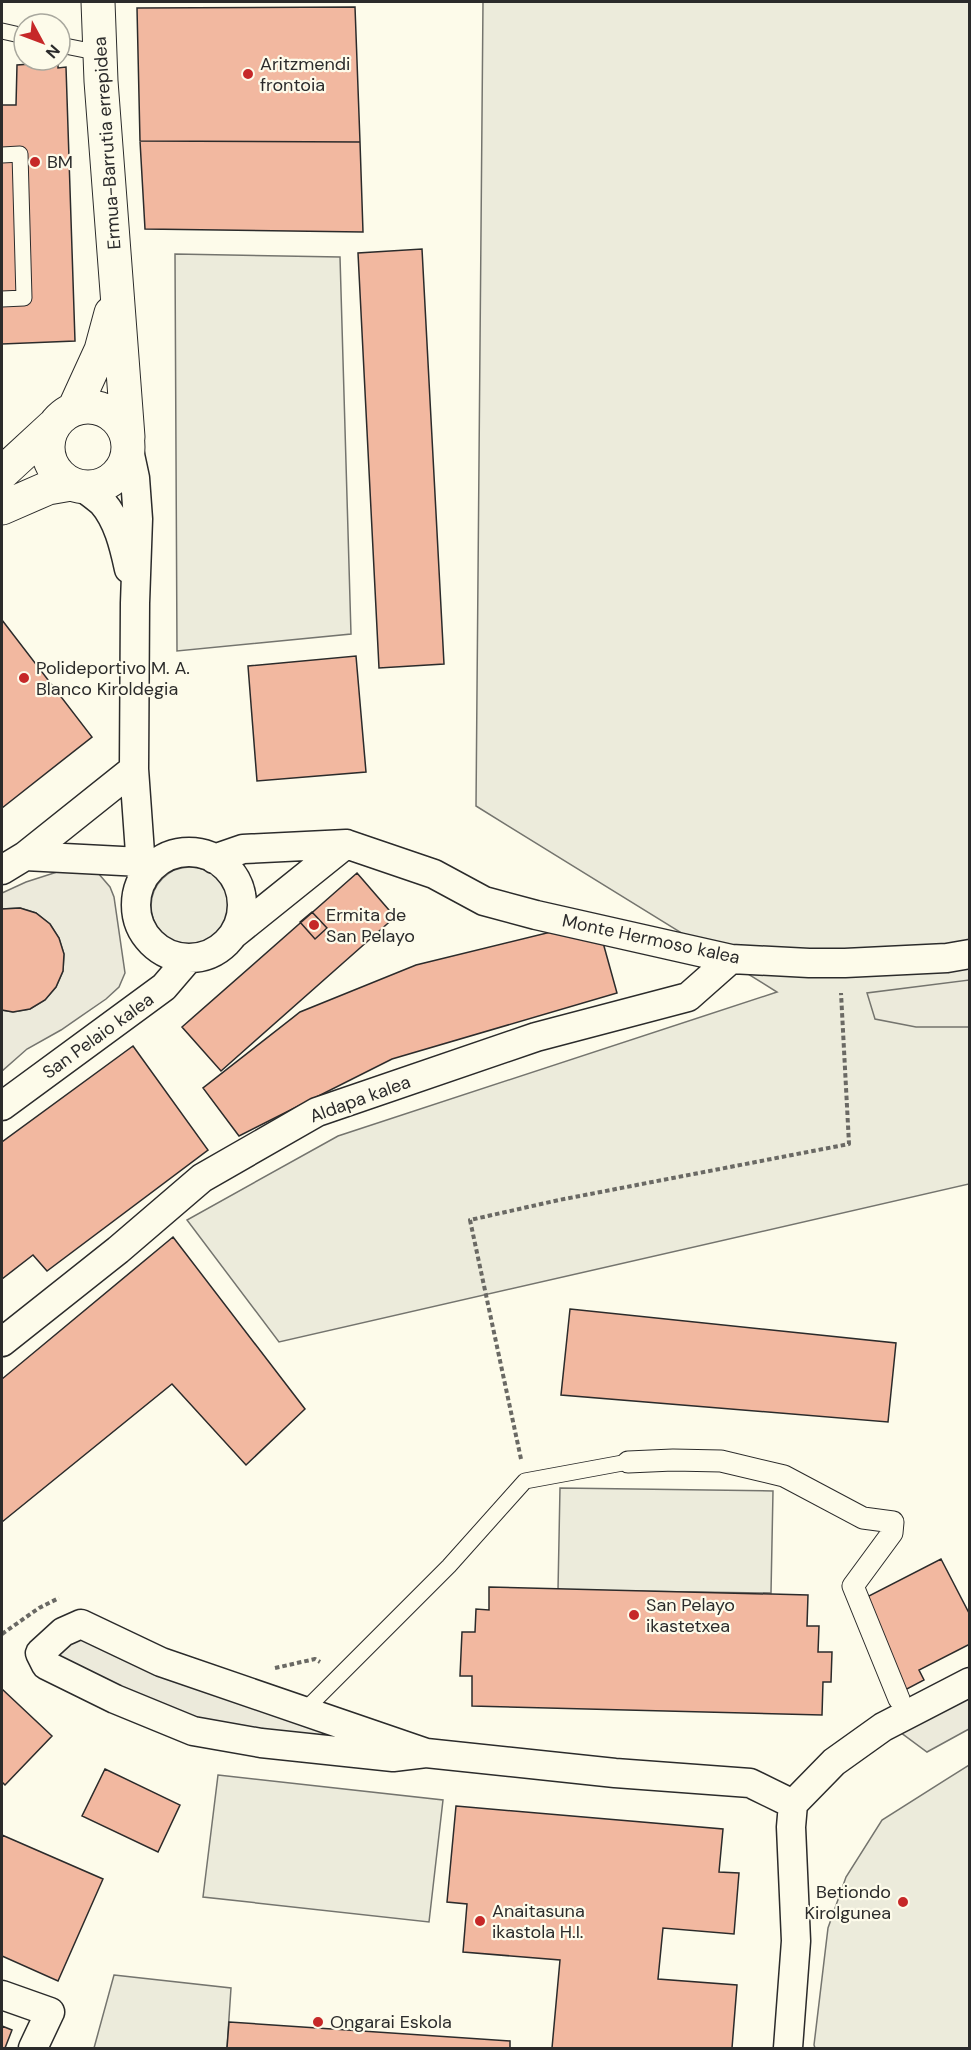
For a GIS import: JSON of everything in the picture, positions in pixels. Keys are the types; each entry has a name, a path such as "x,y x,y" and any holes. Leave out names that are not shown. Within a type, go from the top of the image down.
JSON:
{"street":[{"name":"Ermua-Barrutia errepidea","path":"98,2 115,284 128,444"},
{"name":"Ermua-Barrutia errepidea","path":"63,418 101,350 110,318 115,284"},
{"path":"2,473 63,418 87,406 107,411 122,424 135,478 138,519 134,769 141,871 137,916 143,933 155,946 170,955 188,959 206,956 222,947 234,934 346,844"},
{"path":"63,418 48,439 48,452 52,465 60,476 101,502 115,523 125,550 135,603"},
{"path":"2,507 48,488 77,485 96,487 108,482 119,474 125,463 128,444"},
{"path":"14,863 134,769"},
{"name":"Monte Hermoso kalea","path":"214,858 243,849 346,844 434,874 484,901 730,959 845,963 947,958 969,954"},
{"path":"14,863 141,871 153,867 166,858 182,853 199,853 214,858 228,869 238,884 242,901 241,918 234,934"},
{"name":"San Pelaio kalea","path":"2,1106 164,987 188,959"},
{"name":"Aldapa kalea","path":"2,1342 118,1250 202,1178 316,1112 536,1037 688,997 730,959"},
{"path":"628,1462 721,1461 784,1476 863,1518 893,1522 892,1533 853,1586 900,1699"},
{"path":"426,1753 161,1662 81,1624 63,1632 40,1653 46,1665 115,1699 194,1731 261,1743 393,1757 426,1753 603,1772 750,1783 793,1804"},
{"path":"788,2049 796,1941 791,1827 793,1804 834,1762 883,1727 969,1682"},
{"path":"2,1995 50,2012 33,2049"}],"lane":[{"path":"72,47 100,53"},
{"path":"2,155 20,154 24,298 2,299"},
{"path":"305,1710 449,1566 525,1481 628,1462"}],"path":[{"path":"525,1481 470,1220 559,1200 849,1143 840,998 845,963"}],"shaded area":[{"path":"483,2 969,2 969,1184 279,1342 187,1220 338,1136 777,992 476,806"},
{"path":"175,254 340,257 351,634 177,651"},
{"path":"190,867 205,870 218,878 226,891 229,906 226,921 218,934 205,942 190,945 175,942 162,934 154,921 151,906 154,891 162,878 175,870"},
{"path":"57,872 98,873 110,887 114,897 125,973 119,987 106,999 61,1030 27,1049 2,1071 2,1010 13,1012 30,1009 45,1000 56,987 63,971 64,954 59,938 50,924 36,913 20,908 2,909 2,893"},
{"path":"969,980 969,1027 916,1027 875,1019 867,993"},
{"path":"560,1488 773,1491 771,1593 558,1590"},
{"path":"81,1624 426,1753 261,1743 46,1665"},
{"path":"969,1696 969,1729 927,1752 900,1732"},
{"name":"Betiondo Kirolgunea","path":"969,1765 969,2048 815,2048 828,1928 846,1877 882,1820"},
{"path":"218,1775 443,1800 429,1922 203,1897"},
{"path":"114,1975 231,1988 227,2048 94,2048"}],"building":[{"name":"Aritzmendi frontoia","path":"355,7 360,142 140,141 137,8"},
{"name":"BM","path":"17,72 66,72 75,341 2,344 2,105 16,105"},
{"path":"140,141 360,142 363,232 145,229"},
{"path":"422,249 444,664 379,668 358,253"},
{"name":"Polideportivo M. A. Blanco Kiroldegia","path":"2,620 92,737 2,808"},
{"path":"356,656 366,772 257,781 248,666"},
{"path":"357,873 395,917 221,1071 182,1027"},
{"path":"20,908 36,913 50,924 59,938 64,954 63,971 56,987 45,1000 30,1009 13,1012 2,1010 2,909"},
{"name":"Ermita de San Pelayo","path":"312,912 327,928 315,939 300,922"},
{"path":"559,930 602,939 617,993 392,1059 239,1136 203,1088 300,1012 416,965"},
{"path":"133,1046 208,1150 47,1271 33,1255 2,1279 2,1142"},
{"path":"173,1237 305,1409 246,1465 172,1384 2,1522 2,1379"},
{"path":"570,1309 896,1343 888,1422 561,1395"},
{"path":"941,1559 970,1615 970,1644 919,1670 924,1680 905,1690 861,1600"},
{"path":"489,1587 808,1595 807,1626 819,1626 818,1652 832,1652 831,1682 823,1682 822,1715 472,1706 472,1676 460,1676 462,1632 475,1632 476,1609 489,1610"},
{"path":"2,1689 52,1736 5,1785 2,1782"},
{"path":"105,1769 180,1805 158,1852 82,1816"},
{"path":"456,1806 723,1829 719,1872 739,1873 734,1934 663,1928 658,1979 737,1985 732,2048 552,2048 560,1960 463,1952 467,1904 447,1902"},
{"path":"2,1835 103,1879 58,1981 2,1956"},
{"path":"229,2022 510,2041 510,2048 227,2048"},
{"path":"2,2026 12,2030 5,2048 2,2048"}],"place":[{"name":"Aritzmendi frontoia","path":"248,74"},
{"name":"BM","path":"35,162"},
{"name":"Polideportivo M. A. Blanco Kiroldegia","path":"24,678"},
{"name":"Ermita de San Pelayo","path":"314,925"},
{"name":"San Pelayo ikastetxea","path":"634,1615"},
{"name":"Betiondo Kirolgunea","path":"903,1902"},
{"name":"Anaitasuna ikastola H.I.","path":"480,1921"},
{"name":"Ongarai Eskola","path":"318,2022"}]}
